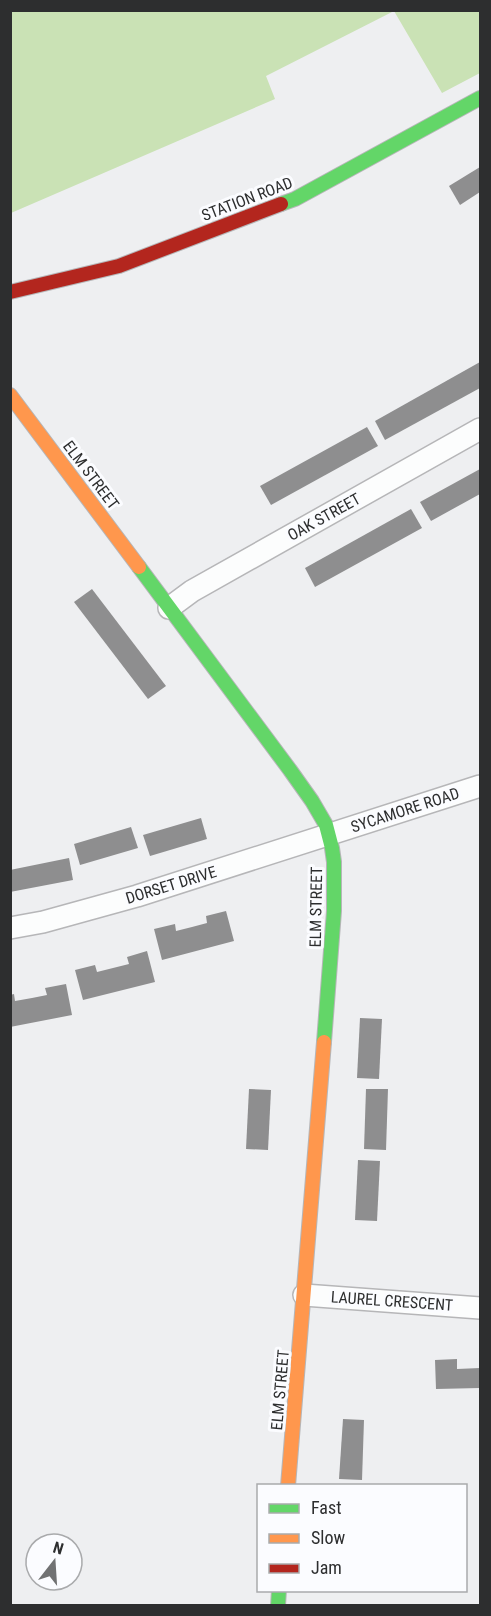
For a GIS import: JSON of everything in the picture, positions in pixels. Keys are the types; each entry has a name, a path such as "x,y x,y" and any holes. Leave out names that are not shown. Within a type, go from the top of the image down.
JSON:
{"street":[{"name":"STATION ROAD","path":"10,292 119,266 295,199 480,98"},
{"name":"ELM STREET","path":"10,395 313,802 329,834 335,882 333,932 288,1484"},
{"name":"OAK STREET","path":"169,608 192,591 480,429"},
{"name":"SYCAMORE ROAD","path":"329,834 480,786"},
{"name":"DORSET DRIVE","path":"10,928 43,922 137,896 329,834"},
{"name":"LAUREL CRESCENT","path":"304,1294 480,1308"}],"green space":[{"path":"11,10 480,11 480,73 442,93 394,11 266,76 275,99 11,213"}],"building":[{"path":"480,167 480,192 460,205 449,186"},
{"path":"480,362 480,388 385,440 375,421"},
{"path":"367,427 378,446 271,505 260,486"},
{"path":"480,469 480,494 431,521 420,502"},
{"path":"411,509 422,528 315,587 305,568"},
{"path":"92,589 166,686 148,699 74,602"},
{"path":"201,818 207,839 150,856 143,835"},
{"path":"131,827 138,848 80,865 74,844"},
{"path":"69,858 73,880 10,892 10,870"},
{"path":"226,911 234,941 162,960 154,929 175,924 176,931 192,927 207,923 206,916"},
{"path":"147,951 155,982 83,1000 75,970 95,965 97,972 129,964 127,957"},
{"path":"66,984 72,1015 10,1027 10,995 14,994 15,1001 32,998 47,995 45,988"},
{"path":"360,1018 382,1019 379,1079 357,1078"},
{"path":"249,1089 271,1090 268,1150 246,1149"},
{"path":"366,1089 388,1089 386,1150 364,1149"},
{"path":"358,1160 380,1161 377,1221 355,1220"},
{"path":"457,1359 457,1369 480,1368 480,1388 436,1389 435,1360"},
{"path":"343,1419 364,1420 362,1480 339,1479"}],"traffic: fast":[{"path":"281,204 295,199 480,98"},
{"path":"139,567 290,770 326,825 334,862 334,911 324,1042"},
{"path":"278,1606 279,1592"}],"traffic: slow":[{"path":"10,395 139,567"},
{"path":"288,1484 324,1042"}],"traffic: jam":[{"path":"10,292 119,266 281,204"}]}
